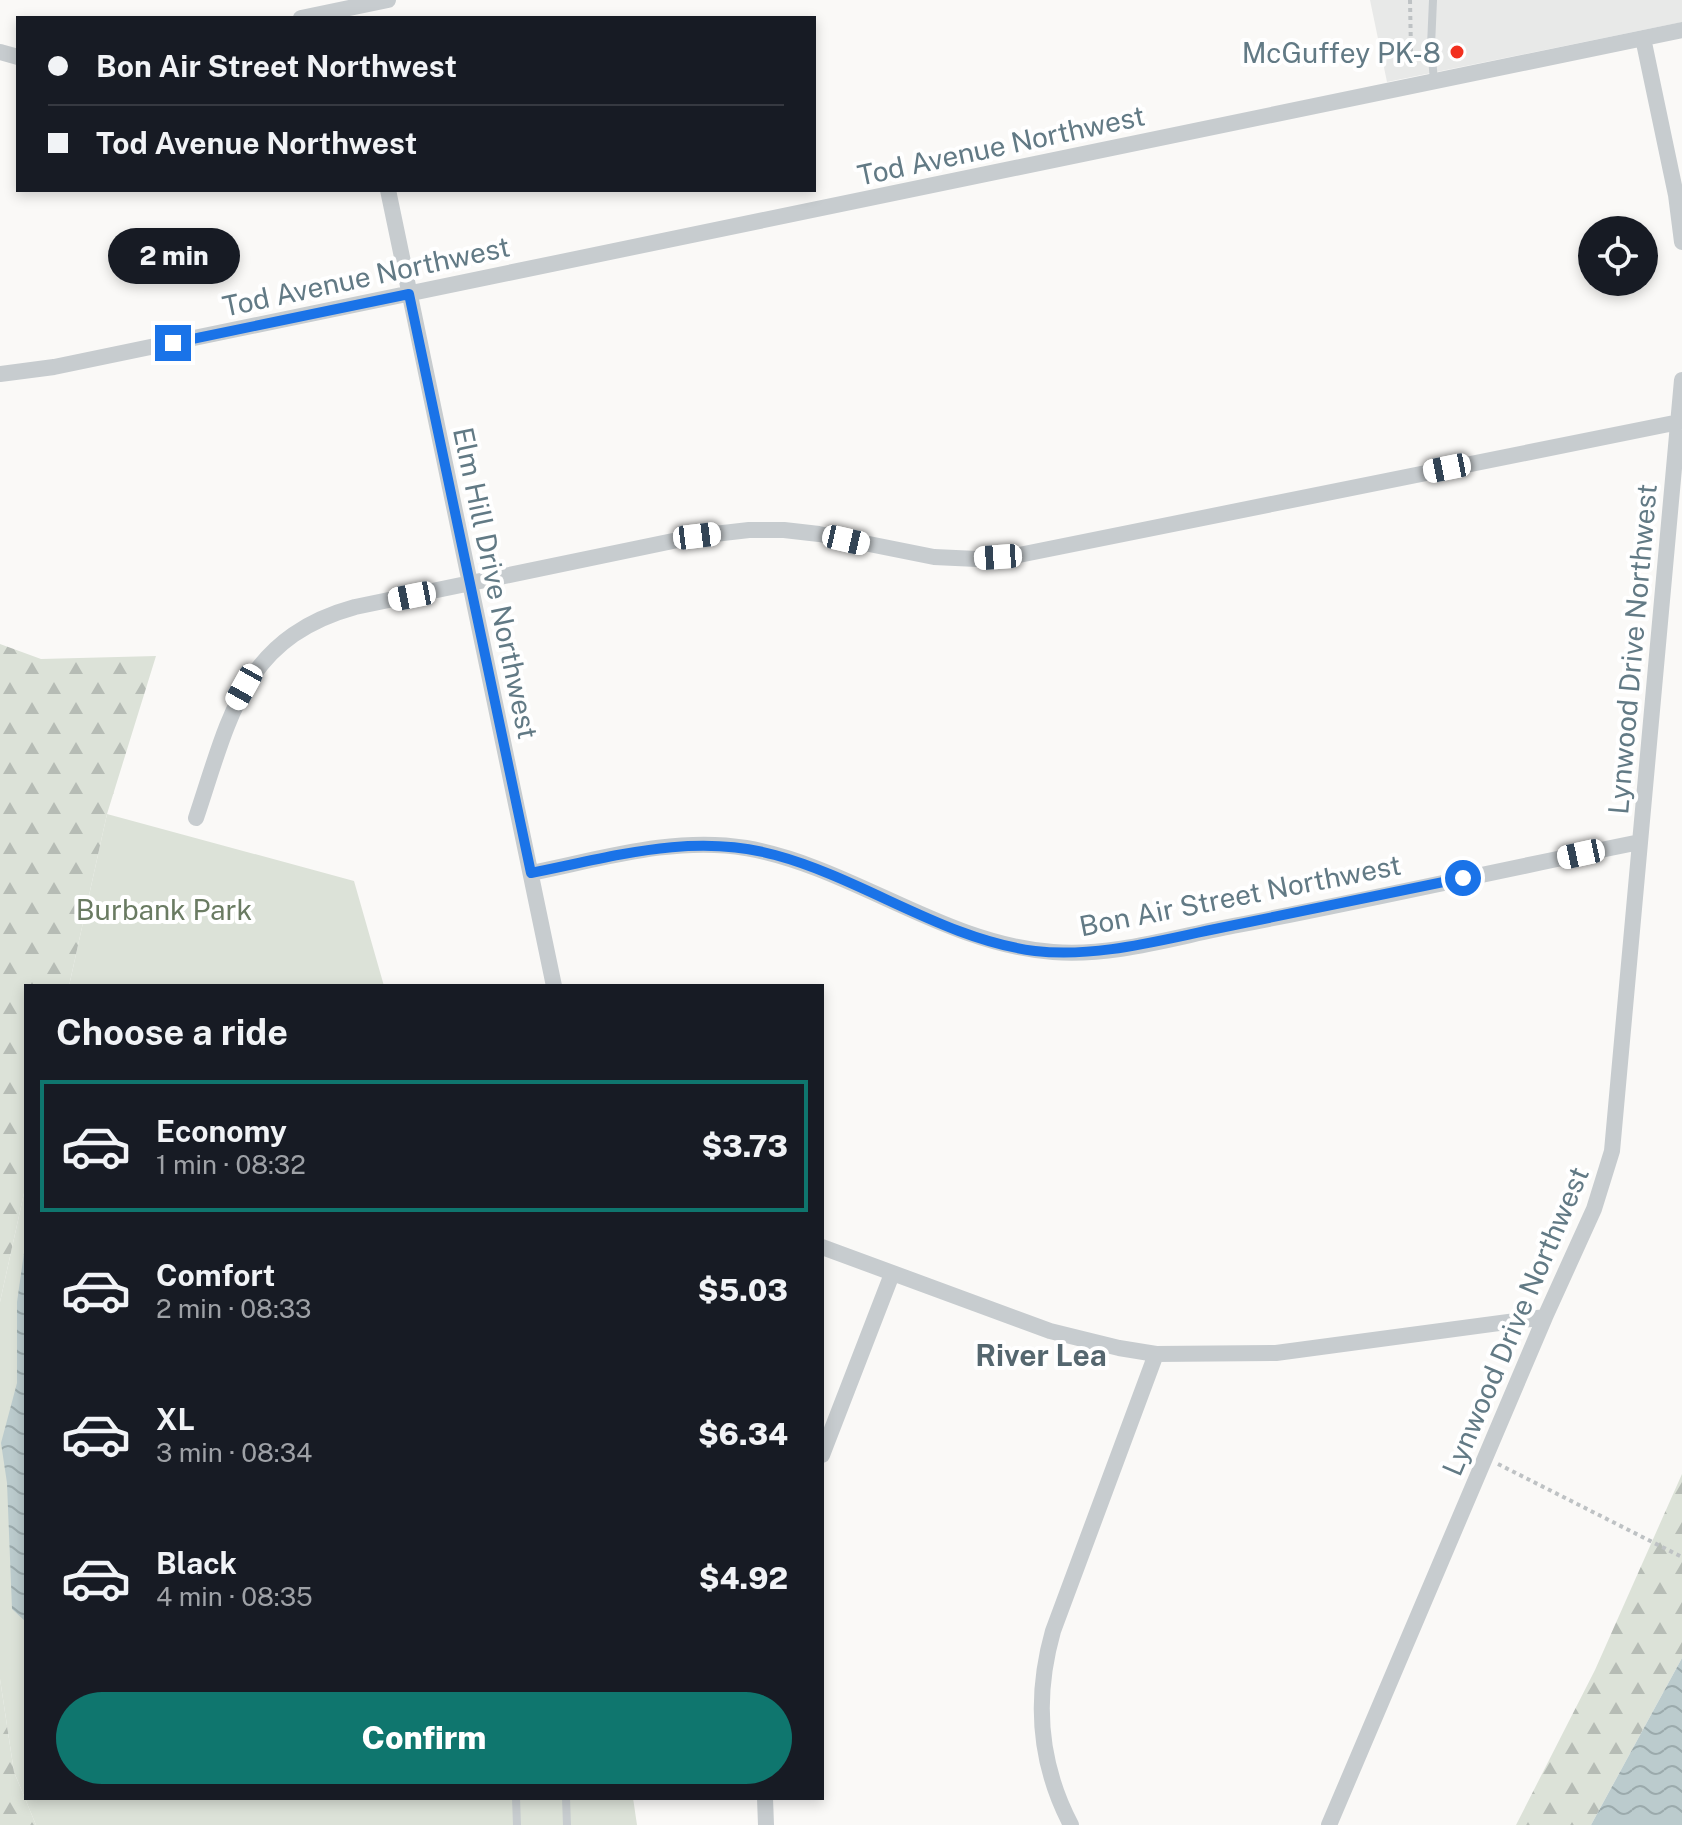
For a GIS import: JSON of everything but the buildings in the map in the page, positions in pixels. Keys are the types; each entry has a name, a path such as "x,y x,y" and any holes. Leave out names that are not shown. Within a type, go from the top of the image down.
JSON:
{"street":[{"path":"321,16 352,13 388,0"},
{"name":"Tod Avenue Northwest","path":"0,374 54,367 1682,30"},
{"path":"1643,38 1676,195 1682,242"},
{"name":"Elm Hill Drive Northwest","path":"388,192 554,984"},
{"name":"Lynwood Drive Northwest","path":"1329,1825 1594,1209 1612,1151 1682,380"},
{"path":"196,818 236,702 254,672 280,644 306,626 338,612 697,536 749,530 819,534 934,557 977,559 1019,555 1679,422"},
{"name":"Bon Air Street Northwest","path":"531,873 672,846 743,848 802,863 992,942 1032,950 1077,953 1241,924 1640,842"},
{"path":"824,1248 1050,1331 1156,1354 1276,1353 1545,1317"},
{"path":"824,1450 892,1274"},
{"path":"1071,1825 1053,1786 1042,1739 1041,1689 1045,1658 1156,1354"},
{"path":"765,1800 766,1825"}],"lane":[{"path":"1433,0 1431,46 1434,81"},
{"path":"516,1800 517,1825"},
{"path":"566,1800 567,1825"}],"path":[{"path":"1410,0 1411,52"},
{"path":"1485,1458 1682,1557"}],"shaded area":[{"name":"McGuffey PK-8","path":"1370,0 1682,0 1682,22 1387,82"}],"green space":[{"path":"0,644 41,659 156,656 107,814 69,984 24,984 24,1193 0,1302"},
{"name":"Burbank Park","path":"107,814 354,881 383,984 69,984"},
{"path":"24,1193 24,1796 14,1772 0,1679 0,1302"},
{"path":"1682,1474 1682,1658 1591,1825 1516,1825 1595,1670"},
{"path":"0,1679 14,1772 36,1825 0,1825"},
{"path":"26,1800 633,1800 637,1825 36,1825"}],"water":[{"path":"24,1253 24,1620 12,1609 7,1483 1,1443 17,1383 17,1302"},
{"path":"1682,1658 1682,1825 1591,1825"}],"place":[{"name":"McGuffey PK-8","path":"1457,52"}],"district":[{"name":"River Lea","path":"1041,1355"}],"route":[{"path":"173,343 409,294 531,873 672,846 743,848 802,863 992,942 1056,953 1122,947 1463,878"}]}
